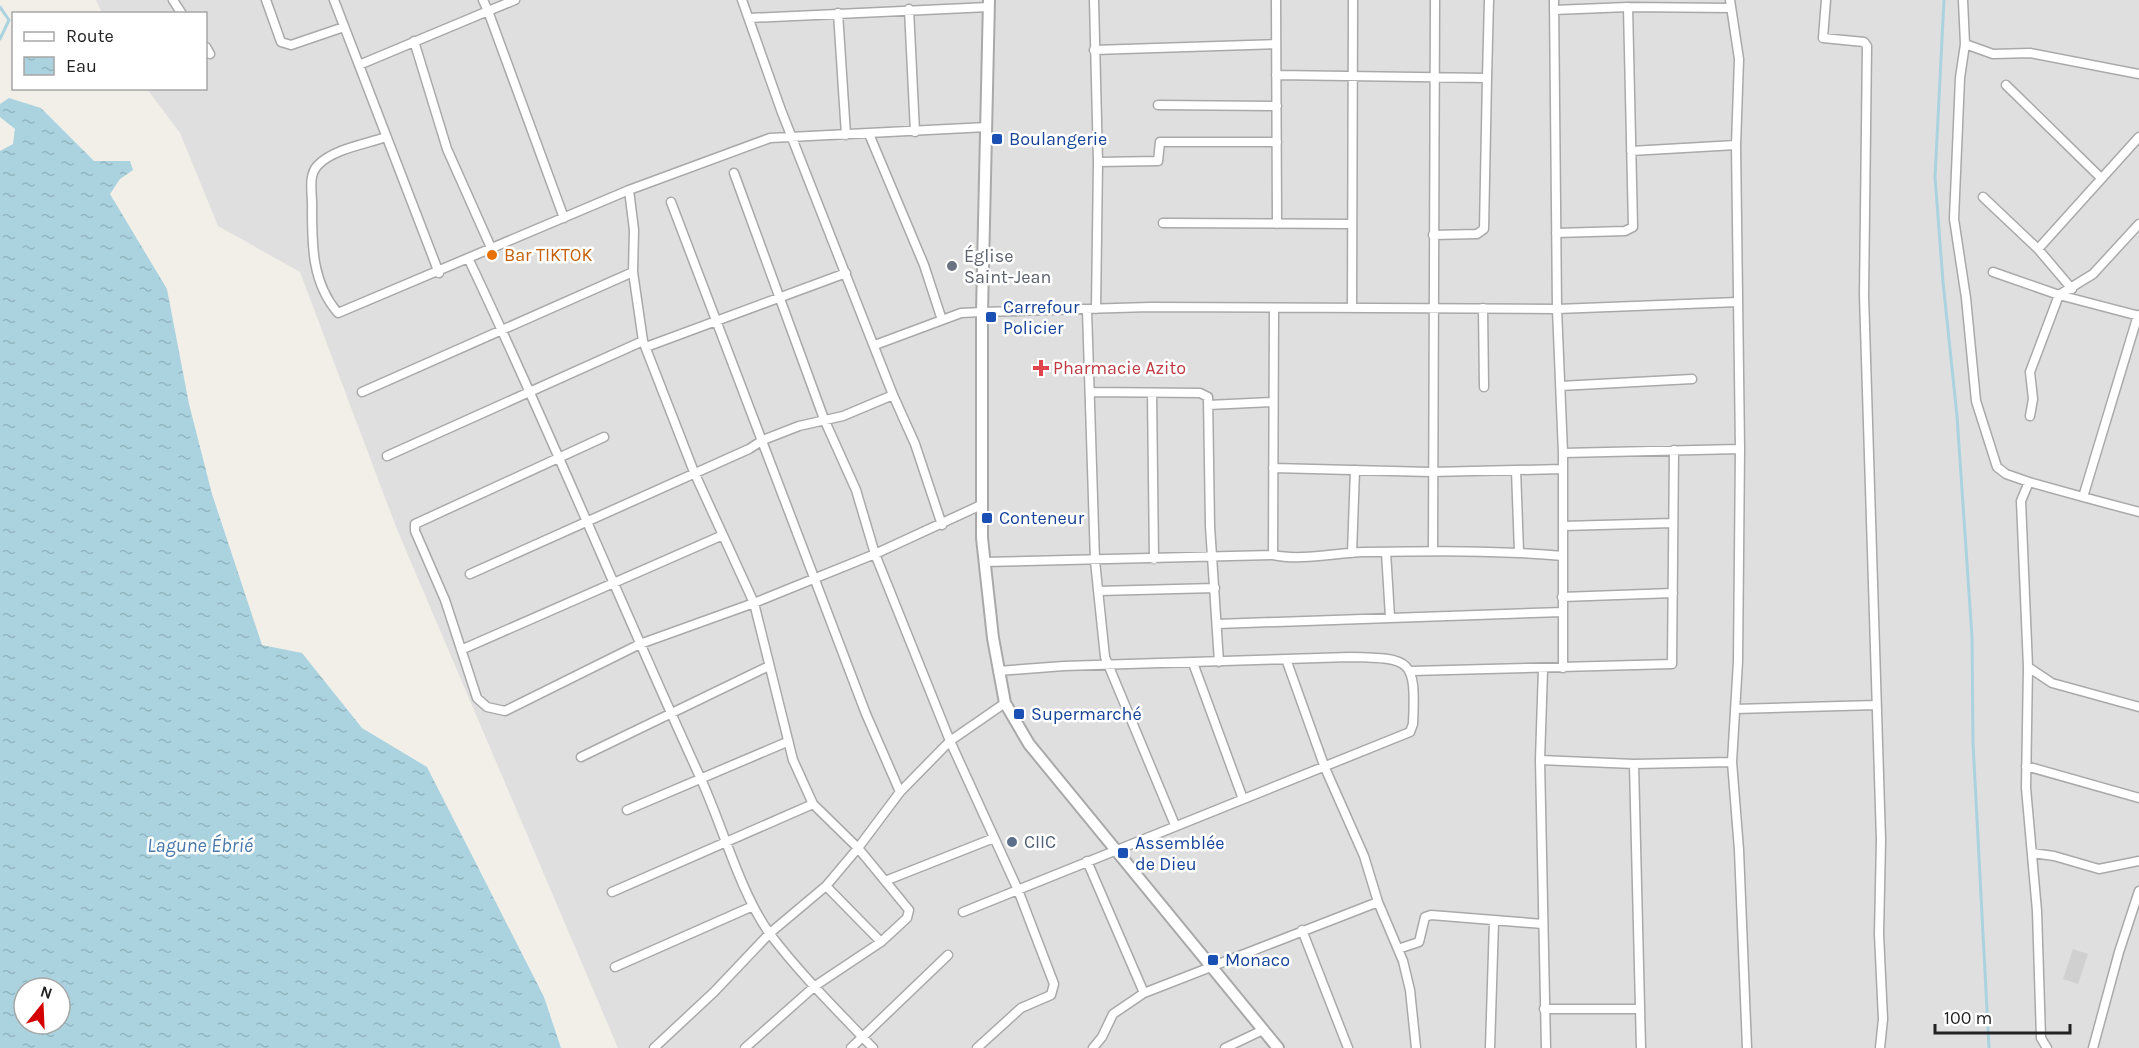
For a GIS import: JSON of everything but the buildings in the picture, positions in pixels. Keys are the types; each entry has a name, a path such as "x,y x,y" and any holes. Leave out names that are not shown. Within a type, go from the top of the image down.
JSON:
{"street":[{"path":"266,0 281,42 286,44 344,27"},
{"path":"334,0 439,273"},
{"path":"483,0 564,218"},
{"path":"359,65 515,0"},
{"path":"742,0 792,138 915,444 942,525"},
{"path":"1094,0 1098,162 1090,392 1095,561 1108,666 1175,825"},
{"path":"1276,0 1277,224"},
{"path":"1352,308 1350,224 1353,0"},
{"path":"1433,551 1431,472 1435,0"},
{"path":"1433,235 1477,234 1484,228 1489,0"},
{"path":"1554,0 1557,309 1563,453 1563,668"},
{"path":"1826,0 1823,38 1864,42 1867,46 1864,295 1882,879 1879,934 1883,1019 1880,1048"},
{"path":"1963,0 1965,44 1960,78 1954,219 1966,298 1976,401 1997,466 2006,474 2029,482 2139,512"},
{"path":"748,18 989,4 982,312 981,505 984,562 998,671 1005,704 1029,744 1210,968 1278,1048"},
{"path":"1554,10 1730,4 1739,59 1736,146 1740,449 1738,661 1732,762 1739,850 1747,1048"},
{"path":"1556,233 1625,231 1633,227 1628,7"},
{"path":"909,9 915,132"},
{"path":"838,13 846,135"},
{"path":"414,42 447,149 492,249"},
{"path":"1094,50 1276,44"},
{"path":"1965,44 1994,54 2030,53 2139,74"},
{"path":"1276,75 1487,78"},
{"path":"2006,85 2100,177"},
{"path":"1158,105 1277,106"},
{"path":"386,137 330,157 315,169 312,180 313,259 321,284 338,313 343,313 439,273 629,190 758,141 987,127"},
{"path":"869,134 924,265 942,320"},
{"path":"2038,249 2100,177 2139,137"},
{"path":"1098,162 1158,161 1160,142 1277,142"},
{"path":"1631,151 1736,146"},
{"path":"734,173 782,297 824,419 856,490 875,554 950,741 1018,890 1054,990 1046,998 1022,1008 976,1048"},
{"path":"629,190 634,230 633,272 645,344 694,472 754,603 768,666 782,707 787,742 813,804 858,848 909,914 881,942 815,986 745,1048"},
{"path":"1983,197 2038,249 2072,289"},
{"path":"671,202 718,320 866,714 900,792"},
{"path":"1163,223 1350,224"},
{"path":"2030,416 2033,399 2030,372 2059,295 2093,274 2139,224"},
{"path":"469,260 531,392 585,521 701,778 753,906 770,933 815,986 873,1048"},
{"path":"362,392 633,272"},
{"path":"1993,272 2059,295 2138,316 2083,497"},
{"path":"387,456 645,344 846,273"},
{"path":"875,345 961,313 1150,307 1557,309 1738,302"},
{"path":"1273,555 1274,308"},
{"path":"1483,308 1484,387"},
{"path":"1560,386 1692,379"},
{"path":"1090,392 1200,393 1208,397 1219,662"},
{"path":"1152,393 1154,559"},
{"path":"470,574 749,449 763,440 824,419 843,416 894,395"},
{"path":"1208,405 1273,402"},
{"path":"604,437 415,524 415,531 463,649 477,698 487,707 505,711 640,644 754,603 875,554 981,505"},
{"path":"1563,453 1740,449"},
{"path":"1411,671 1672,664 1674,450"},
{"path":"1273,468 1431,472 1563,469"},
{"path":"1352,553 1354,470"},
{"path":"1516,470 1519,552"},
{"path":"2029,482 2021,501 2028,667 2026,766 2037,910 2041,1038 2047,1048"},
{"path":"1563,526 1673,524"},
{"path":"463,649 723,535"},
{"path":"984,562 1273,555 1293,558 1352,553 1433,551 1519,552 1563,556"},
{"path":"1386,552 1390,617"},
{"path":"1098,591 1215,588"},
{"path":"1562,597 1673,593"},
{"path":"1217,624 1562,612"},
{"path":"963,912 1410,732 1413,714 1411,671 1406,664 1397,659 1381,657 1064,666 998,671"},
{"path":"1286,659 1325,768 1364,856 1378,902 1398,949 1410,990 1416,1048"},
{"path":"1193,663 1243,799"},
{"path":"581,757 768,666"},
{"path":"2028,667 2052,682 2139,707"},
{"path":"1543,669 1540,760 1546,1048"},
{"path":"654,1048 714,992 770,933 826,886 900,792 950,741 1005,704"},
{"path":"1735,710 1876,705"},
{"path":"627,810 787,742"},
{"path":"1540,760 1634,764 1732,762"},
{"path":"1634,764 1641,1048"},
{"path":"2026,766 2139,798"},
{"path":"612,892 813,804"},
{"path":"885,881 994,838"},
{"path":"2032,853 2054,856 2099,869 2139,861"},
{"path":"1087,861 1144,993"},
{"path":"826,886 881,942"},
{"path":"2093,1048 2119,952 2139,891"},
{"path":"1093,1048 1102,1037 1113,1014 1144,993 1378,902"},
{"path":"615,967 753,906"},
{"path":"1398,949 1419,942 1425,916 1543,924"},
{"path":"1490,1048 1494,921"},
{"path":"1302,930 1348,1048"},
{"path":"851,1048 948,955"},
{"path":"1544,1009 1640,1009"},
{"path":"1225,1048 1263,1030"}],"shaded area":[{"path":"96,0 2139,0 2139,1048 618,1048 396,527 300,272 218,226 180,133 148,90 207,90 207,12 102,12"},
{"path":"2073,949 2088,954 2078,984 2063,979"}],"water":[{"name":"Lagune Ébrié","path":"9,98 41,108 94,161 130,161 133,170 120,179 110,194 167,289 189,404 212,494 262,645 302,653 362,728 427,767 544,997 561,1048 0,1048 0,151 13,144 15,129 0,117 0,104"}],"waterway":[{"path":"1944,0 1935,177 1957,416 1972,637 1973,743 1989,1048"},
{"path":"0,7 9,20 0,39"}],"place":[{"name":"Boulangerie","path":"997,139"},
{"name":"Bar TIKTOK","path":"492,255"},
{"name":"Église Saint-Jean","path":"952,266"},
{"name":"Carrefour Policier","path":"991,317"},
{"name":"Pharmacie Azito","path":"1041,368"},
{"name":"Conteneur","path":"987,518"},
{"name":"Supermarché","path":"1019,714"},
{"name":"CIIC","path":"1012,842"},
{"name":"Assemblée de Dieu","path":"1123,853"},
{"name":"Monaco","path":"1213,960"}]}
